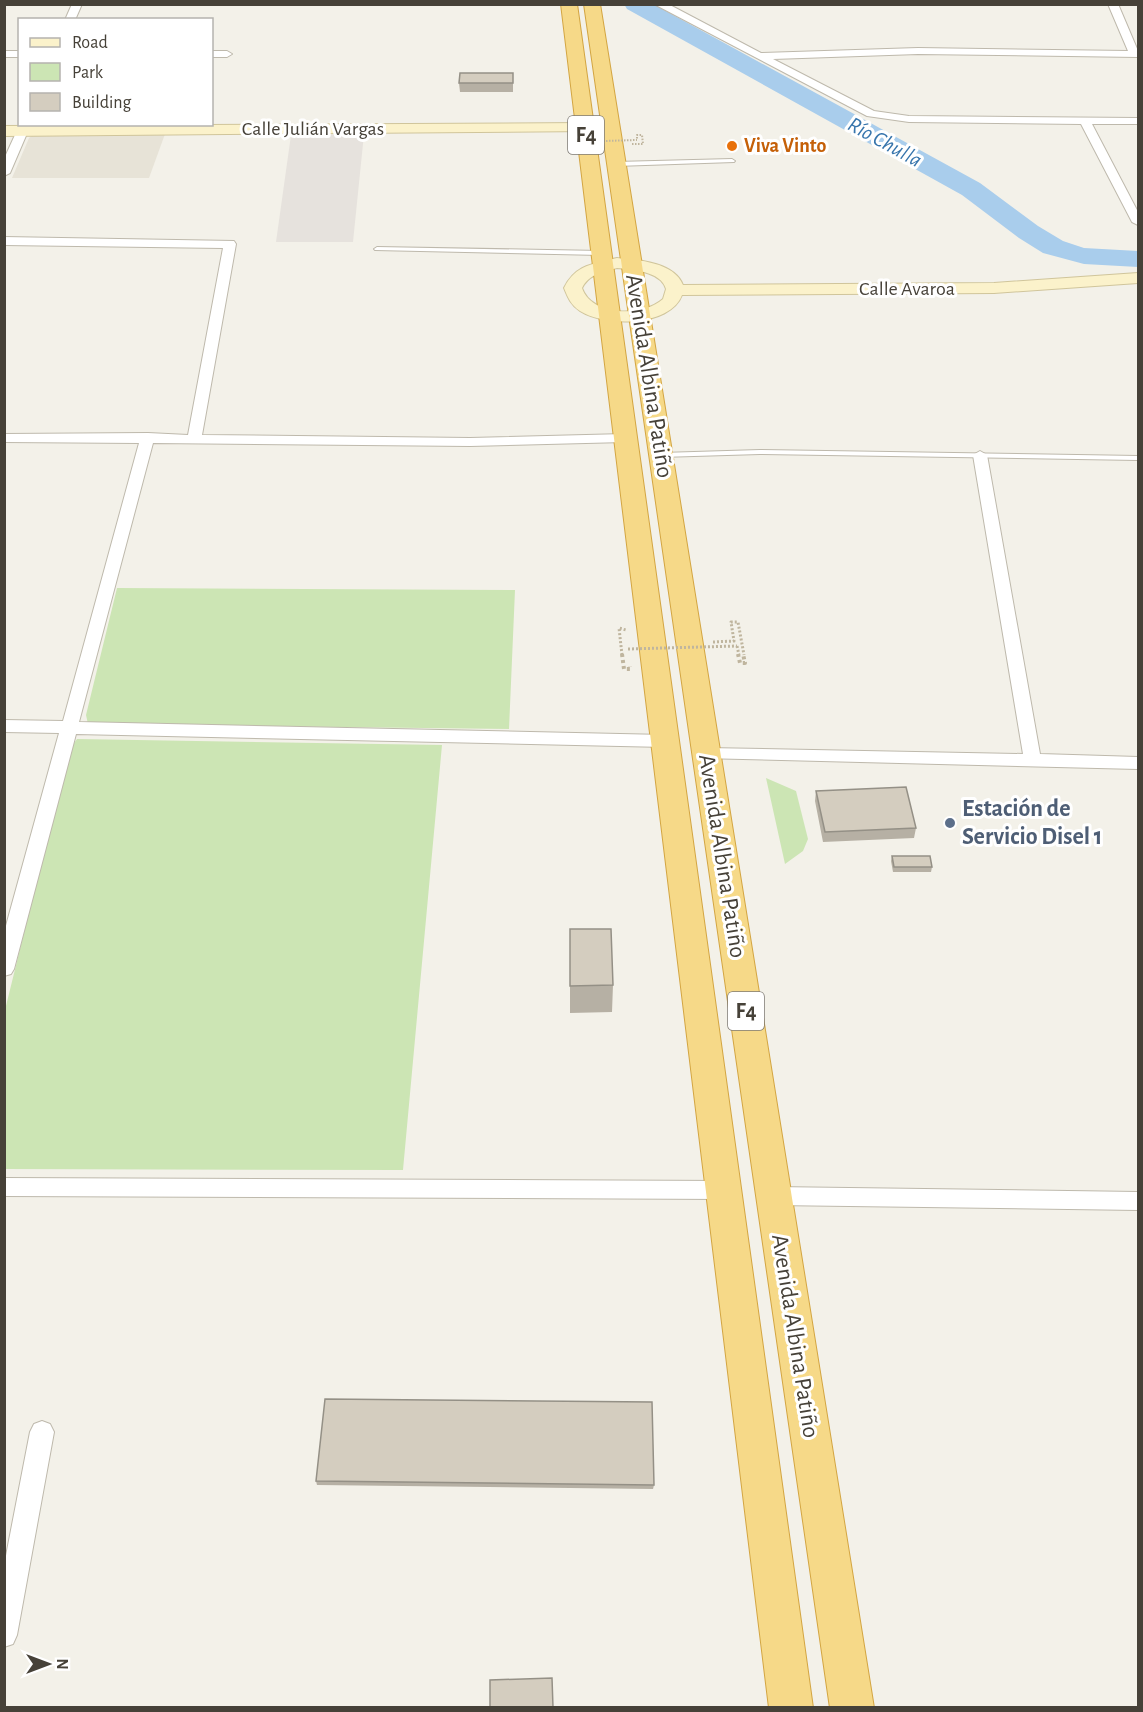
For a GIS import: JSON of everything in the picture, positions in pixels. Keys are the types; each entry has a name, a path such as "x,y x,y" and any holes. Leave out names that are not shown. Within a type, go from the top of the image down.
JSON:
{"highway":[{"name":"Avenida Albina Patiño","path":"569,4 602,259 624,316 661,454 852,1707"},
{"name":"Avenida Albina Patiño","path":"592,4 632,264 624,316 625,438 791,1707"}],"main road":[{"name":"Calle Julián Vargas","path":"4,130 25,127 585,128"},
{"path":"602,259 632,264 657,270 672,282 675,290 673,298 665,306 624,316 590,311 579,304 573,296 573,287 577,278 602,259"},
{"name":"Calle Avaroa","path":"675,290 994,288 1138,278"}],"street":[{"path":"71,18 77,4"},
{"path":"659,4 871,114 909,119 1138,121"},
{"path":"758,56 918,51 1136,53 1113,4"},
{"path":"213,54 227,54"},
{"path":"1085,121 1138,222"},
{"path":"4,173 25,127"},
{"path":"4,241 230,244 194,439"},
{"path":"5,964 148,437"},
{"path":"4,438 148,437 550,442 625,438"},
{"path":"980,455 1032,759"},
{"path":"4,726 665,741"},
{"path":"706,754 1138,763"},
{"path":"4,1187 724,1190"},
{"path":"774,1196 1138,1201"},
{"path":"4,1635 42,1432"}],"lane":[{"path":"616,164 732,161"},
{"path":"377,249 602,259"},
{"path":"661,454 760,452 1138,458"}],"path":[{"path":"570,142 637,140 637,135 642,135 644,144"},
{"path":"626,636 625,628 620,628 624,669 630,669 628,649 737,646 740,663 745,663 738,622 731,622 734,641"}],"shaded area":[{"path":"34,134 165,134 149,178 12,178 29,138"},
{"path":"364,134 353,242 276,242 291,135"}],"green space":[{"path":"117,588 515,590 509,729 88,724 86,715"},
{"path":"77,739 442,745 403,1170 5,1169 5,1010 69,750"},
{"path":"766,778 796,791 808,839 803,851 785,864"}],"building":[{"path":"460,73 513,73 513,83 459,83"},
{"path":"906,787 916,828 825,832 816,791"},
{"path":"892,856 930,856 932,867 894,867"},
{"path":"570,929 611,929 613,985 570,986"},
{"path":"325,1399 652,1402 654,1485 316,1481"},
{"path":"552,1678 553,1707 490,1707 490,1680"}],"waterway":[{"name":"Río Chulla","path":"635,4 971,189 1053,247 1084,256 1138,259"}],"place":[{"name":"Viva Vinto","path":"732,146"},
{"name":"Estación de Servicio Disel 1","path":"950,823"}]}
